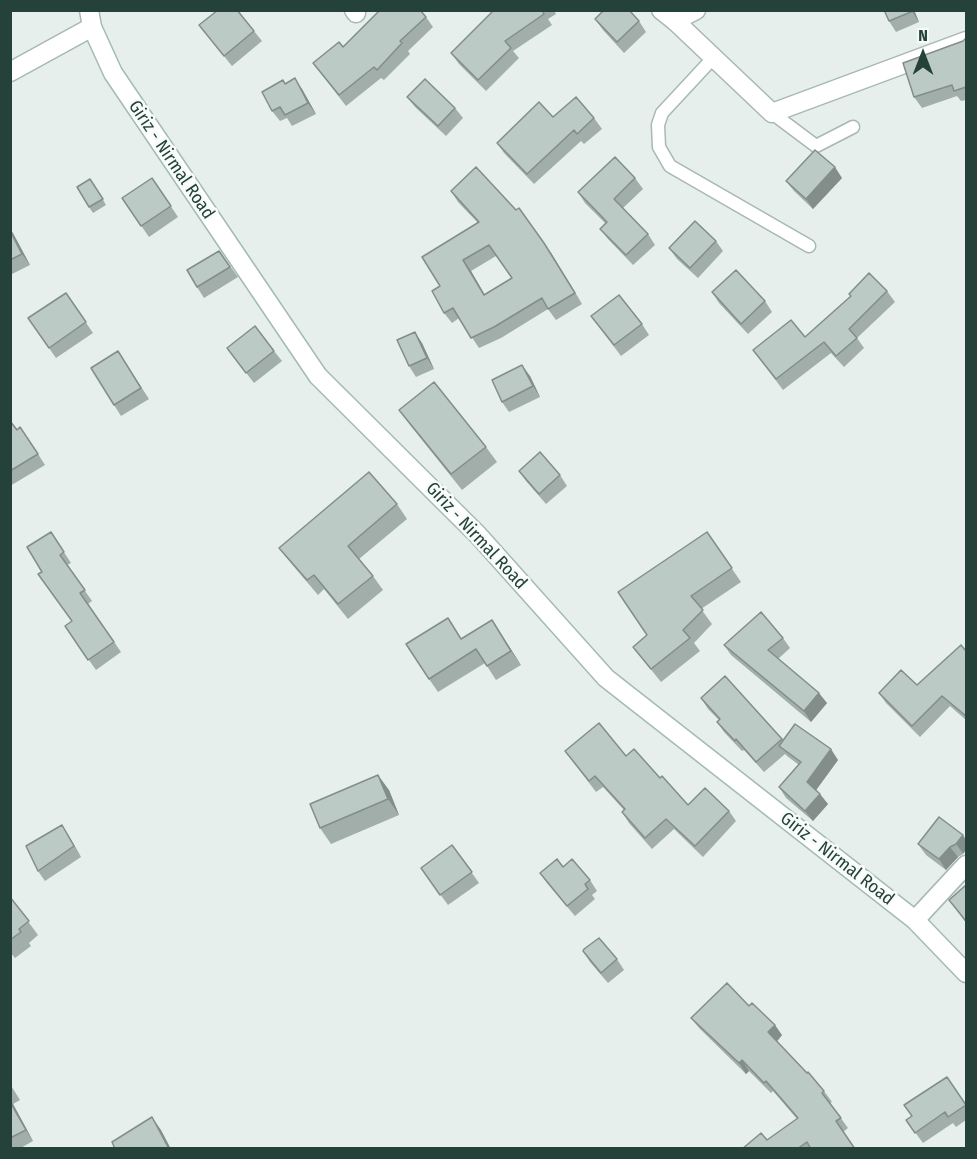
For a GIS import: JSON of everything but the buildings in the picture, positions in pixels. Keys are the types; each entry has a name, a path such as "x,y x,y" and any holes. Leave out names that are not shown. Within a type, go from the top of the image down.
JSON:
{"main road":[{"path":"668,16 696,10"},
{"path":"668,16 772,113 966,41"},
{"path":"10,72 90,19"},
{"name":"Giriz - Nirmal Road","path":"90,19 113,73 318,376 478,535 606,678 915,920 966,973"},
{"path":"915,920 966,865"}],"lane":[{"path":"714,57 662,113 658,125 659,147 670,166 809,246"},
{"path":"772,113 816,146 853,127"}]}
